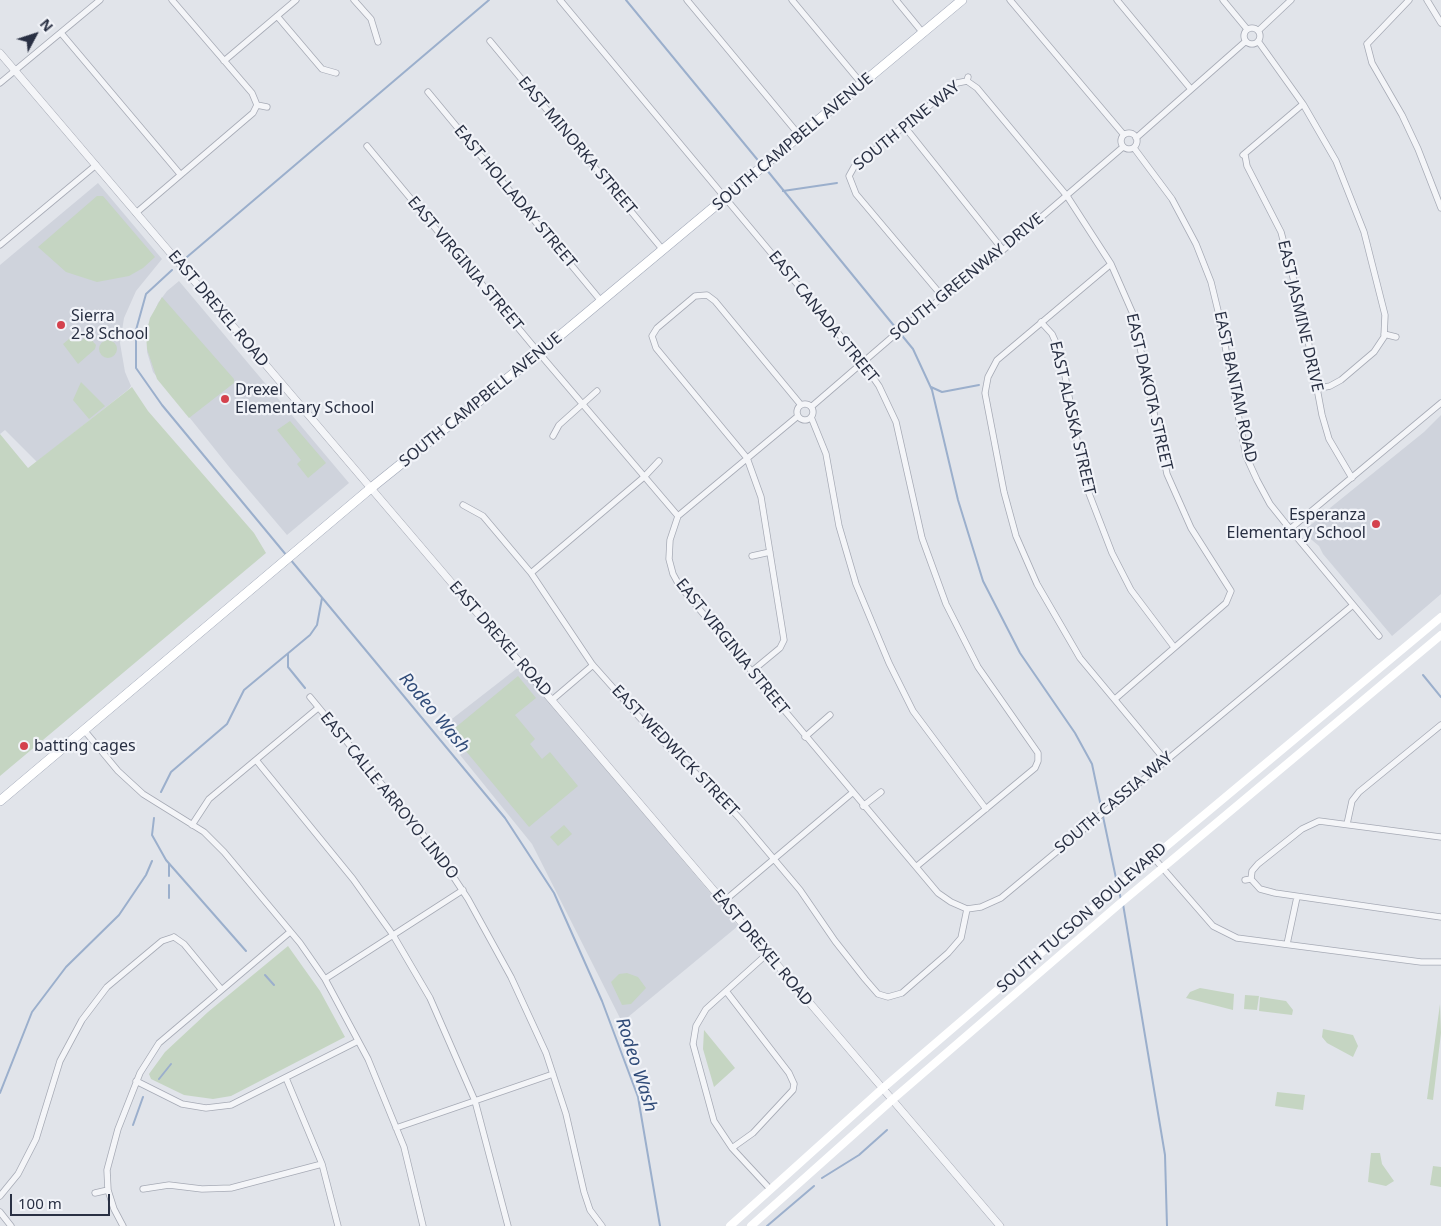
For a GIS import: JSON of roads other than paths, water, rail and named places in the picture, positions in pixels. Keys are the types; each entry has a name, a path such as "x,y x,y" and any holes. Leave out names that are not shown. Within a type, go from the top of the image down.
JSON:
{"main road":[{"name":"SOUTH CAMPBELL AVENUE","path":"0,801 371,488 539,354 962,0"},
{"name":"SOUTH TUCSON BOULEVARD","path":"730,1226 882,1089 1125,880 1441,617"},
{"name":"SOUTH TUCSON BOULEVARD","path":"751,1226 892,1100 1116,906 1441,635"}],"street":[{"path":"0,83 100,0"},
{"path":"136,213 253,113 257,105 254,96 172,0"},
{"path":"224,61 296,0"},
{"path":"354,0 371,20 378,42"},
{"name":"EAST CANADA STREET","path":"560,0 863,363 880,386 896,422 920,529 946,604 978,667 1000,702 1036,748 1040,761 1035,768 986,809"},
{"path":"687,0 800,136"},
{"path":"792,0 862,84"},
{"path":"896,0 923,33"},
{"path":"1010,0 1124,135"},
{"path":"1117,0 1190,88"},
{"path":"1223,0 1247,29"},
{"path":"1258,31 1291,0"},
{"path":"1409,0 1366,44 1372,62 1390,91 1418,148 1441,208"},
{"path":"1427,0 1441,23"},
{"path":"277,16 322,68 336,73"},
{"path":"1254,28 1258,31 1260,35 1258,41 1252,44 1246,41 1244,35 1247,29 1254,28"},
{"path":"61,32 180,174"},
{"name":"EAST MINORKA STREET","path":"490,41 663,250"},
{"path":"1136,138 1129,133 1124,135 1120,141 1127,150 1134,148 1136,138 1190,88 1246,41"},
{"path":"1258,41 1303,104 1336,161 1364,232 1385,314 1384,334 1374,352 1348,374 1330,386 1316,389"},
{"name":"EAST DREXEL ROAD","path":"0,53 1000,1226"},
{"name":"SOUTH PINE WAY","path":"942,296 856,194 846,178 854,167 904,126 957,83 967,79"},
{"name":"EAST DAKOTA STREET","path":"967,79 977,88 1067,196 1111,264 1133,314 1167,474 1191,528 1233,592 1226,603 1174,646"},
{"name":"EAST HOLLADAY STREET","path":"428,92 602,301"},
{"name":"EAST JASMINE DRIVE","path":"1303,104 1247,150 1244,155 1247,166 1281,232 1304,320 1316,389 1329,439 1352,478"},
{"path":"257,105 267,107"},
{"path":"904,126 1003,250"},
{"name":"EAST VIRGINIA STREET","path":"367,146 581,404 678,516 670,540 669,559 673,574 679,585 938,893 951,902 967,909"},
{"name":"SOUTH GREENWAY DRIVE","path":"811,407 942,296 1003,250 1123,147"},
{"name":"EAST BANTAM ROAD","path":"1134,148 1172,199 1196,244 1211,282 1220,319 1246,456 1270,504 1379,636"},
{"path":"0,245 96,165"},
{"path":"1111,264 997,360 988,377 985,393 1004,492 1016,536 1037,584 1080,658 1165,760"},
{"path":"751,672 780,648 786,640 761,496 747,458 656,348 652,336 657,328 695,296 707,295 715,301 802,404 808,404 811,407 813,413 811,417 826,454 839,526 856,584 889,663 913,711 986,809 917,866"},
{"name":"EAST ALASKA STREET","path":"1041,322 1052,334 1060,354 1085,483 1112,553 1131,590 1174,646"},
{"path":"1384,334 1396,337"},
{"path":"553,436 559,424 596,391"},
{"path":"1290,529 1441,403"},
{"path":"798,416 798,409 802,404"},
{"path":"678,516 798,416"},
{"path":"798,416 803,419 811,417"},
{"path":"531,573 644,477 659,461"},
{"name":"EAST WEDWICK STREET","path":"463,505 483,516 531,573 593,665 662,740 718,794 800,890 835,941 878,994 889,999 902,993 948,953 961,938 967,909"},
{"path":"752,556 770,552"},
{"name":"SOUTH CASSIA WAY","path":"967,909 981,907 1001,898 1353,605"},
{"path":"1114,699 1174,646"},
{"path":"552,700 593,665"},
{"name":"EAST CALLE ARROYO LINDO","path":"310,697 413,822 462,890 511,978 546,1053 566,1114 584,1192 590,1210 602,1226"},
{"path":"192,825 209,799 318,708"},
{"path":"805,737 830,715"},
{"path":"1348,824 1352,801 1359,792 1441,725"},
{"path":"84,730 124,777 143,794 204,832 224,852 290,932 325,979 358,1041 404,1147 423,1226"},
{"path":"256,760 353,879 393,935 430,998 475,1101 508,1226"},
{"path":"863,806 881,792"},
{"path":"723,902 852,793"},
{"path":"1441,837 1320,821 1302,828 1255,867 1248,880 1260,889 1297,897 1441,917"},
{"path":"1152,857 1213,926 1237,938 1421,962 1441,962"},
{"path":"325,979 462,890"},
{"path":"1287,944 1297,897"},
{"path":"123,1226 114,1209 108,1190 107,1170 118,1128 136,1081 159,1043 290,932"},
{"path":"0,1196 18,1174 36,1139 60,1061 82,1020 107,987 162,941 174,934 222,989"},
{"path":"767,954 706,1009 696,1026 693,1044 714,1121 732,1148 770,1189"},
{"path":"726,991 797,1084 753,1133 732,1148"},
{"path":"136,1081 182,1104 206,1108 231,1105 358,1041"},
{"path":"396,1128 553,1074"},
{"path":"286,1078 322,1164 338,1226"},
{"path":"143,1189 169,1185 202,1189 231,1188 322,1164"},
{"path":"95,1193 108,1190"},
{"path":"0,1212 11,1226"}],"waterway":[{"path":"187,257 489,0"},
{"path":"626,0 761,164"},
{"path":"766,169 913,349 932,390 958,500 983,581 1020,653 1075,733 1092,764 1117,883"},
{"path":"783,191 837,183"},
{"name":"Rodeo Wash","path":"172,270 146,294 136,330 136,368 162,405 287,556"},
{"path":"931,387 942,392 979,385"},
{"name":"Rodeo Wash","path":"290,559 505,818 554,893 602,1001 638,1097 660,1226"},
{"path":"161,792 171,772 227,724 244,690 310,635 317,625 322,598"},
{"path":"288,654 288,667 305,688"},
{"path":"1423,675 1441,697"},
{"path":"154,818 152,835 166,860 246,951"},
{"path":"0,1093 32,1012 66,967 119,915 146,875 152,861"},
{"path":"169,864 169,876"},
{"path":"169,885 169,898"},
{"path":"1119,890 1121,900"},
{"path":"1123,904 1165,1155 1167,1226"},
{"path":"265,975 274,985"},
{"path":"159,1079 171,1064"},
{"path":"133,1125 143,1097"},
{"path":"822,1178 859,1155 887,1130"},
{"path":"767,1226 814,1186"}],"place":[{"name":"Sierra 2-8 School","path":"61,325"},
{"name":"Drexel Elementary School","path":"225,399"},
{"name":"Esperanza Elementary School","path":"1376,524"},
{"name":"batting cages","path":"24,746"}]}
